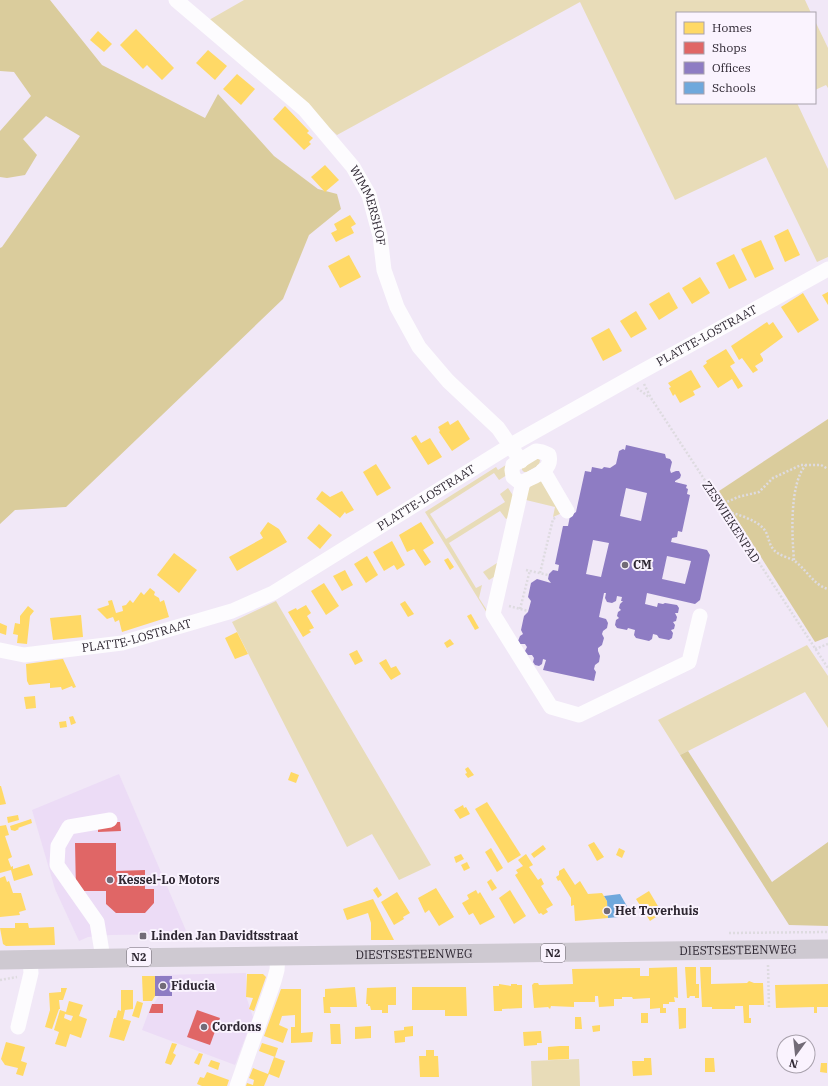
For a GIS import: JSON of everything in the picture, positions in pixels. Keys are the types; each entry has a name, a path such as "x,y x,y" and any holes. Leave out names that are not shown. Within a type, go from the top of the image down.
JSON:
{"main road":[{"name":"DIESTSESTEENWEG","path":"0,960 828,949"}],"street":[{"name":"WIMMERSHOF","path":"176,0 304,109 353,167 369,195 380,236 384,270 397,308 419,347 448,381 498,428 520,460"},
{"name":"PLATTE-LOSTRAAT","path":"0,650 24,655 122,643 232,611 273,593 511,445 636,379 828,269"},
{"path":"536,451 549,455 550,462 547,468 543,470 523,482 512,477 513,465 536,451"},
{"path":"543,470 567,511"},
{"path":"523,482 493,614 551,707 579,715 689,662 700,616"},
{"path":"103,958 97,922 57,866 57,859 58,846 69,827 110,820"},
{"path":"237,1086 274,981 277,970 278,956"},
{"path":"18,1028 31,973 30,960"}],"path":[{"name":"ZESWIEKENPAD","path":"636,379 828,668"},
{"path":"636,379 650,398"},
{"path":"720,505 738,497 759,492 773,478 801,465 821,465 828,469"},
{"path":"794,561 792,516 798,481 802,470 806,465"},
{"path":"724,511 744,516 763,527 775,552 794,561 814,581 828,589"},
{"path":"540,573 553,519"},
{"path":"526,570 548,575"},
{"path":"520,609 530,570"},
{"path":"495,602 528,610"},
{"path":"815,649 828,644"},
{"path":"769,950 769,1009"}],"shaded area":[{"path":"0,0 50,0 102,65 205,118 218,94 274,156 318,189 337,194 341,209 309,235 283,299 66,507 15,510 0,524 0,248 80,136 46,116 23,139 37,155 25,175 7,178 0,177 0,131 31,96 14,72 0,71"},
{"path":"244,0 805,0 811,12 676,12 676,104 797,104 828,169 828,257 817,262 766,157 675,200 580,2 337,135 209,20"},
{"path":"816,23 828,48 828,88 826,85 816,90"},
{"path":"828,419 828,637 815,642 719,491"},
{"path":"537,458 540,460 539,465 527,472 522,470 522,467"},
{"path":"506,465 507,475 499,480 494,473 430,514 446,539 505,502 500,494 508,488 514,497 509,517 506,519 500,511 449,543 476,588 482,585 479,598 488,612 487,613 425,512 496,467 498,470"},
{"path":"541,481 544,483 562,513 553,517 555,507 526,500 529,488 533,484"},
{"path":"497,563 497,575 489,580 483,572"},
{"path":"276,601 431,865 399,880 372,834 347,847 232,622"},
{"path":"807,645 828,676 828,728 805,692 680,755 658,720"},
{"path":"688,751 772,882 828,842 828,926 789,925 680,755"},
{"path":"119,774 190,940 177,934 111,935 88,937 79,941 55,889 32,810"},
{"path":"246,973 246,996 253,1017 235,1065 142,1030 149,1011 160,994 160,975"},
{"path":"579,1059 580,1086 532,1086 531,1061"}],"building: Homes":[{"path":"136,29 174,68 162,80 147,65 143,69 120,45"},
{"path":"98,31 112,44 104,52 90,40"},
{"path":"208,50 227,66 215,80 196,63"},
{"path":"237,74 255,89 241,105 223,89"},
{"path":"285,106 309,131 307,133 313,138 309,142 311,144 304,150 273,119"},
{"path":"325,165 339,180 325,192 311,177"},
{"path":"350,215 356,224 351,227 354,233 336,242 331,233 337,230 334,224"},
{"path":"788,229 800,255 785,262 774,236"},
{"path":"761,240 774,269 755,278 741,249"},
{"path":"734,254 747,280 729,289 716,263"},
{"path":"349,255 361,277 340,288 328,266"},
{"path":"700,277 710,293 692,304 682,288"},
{"path":"669,292 678,308 659,320 649,304"},
{"path":"828,292 828,305 822,295"},
{"path":"803,293 819,320 798,333 781,307"},
{"path":"636,311 647,329 631,338 620,321"},
{"path":"767,322 769,325 773,322 783,337 760,354 763,361 755,366 758,370 753,373 742,358 739,360 731,346"},
{"path":"609,328 622,351 603,361 591,338"},
{"path":"726,349 735,363 730,366 743,386 738,389 732,379 718,388 703,366 707,363 706,361"},
{"path":"691,370 701,387 693,391 695,395 680,403 675,394 673,396 669,388 671,387 668,383"},
{"path":"458,420 470,439 452,451 439,432 438,427 448,421 450,425"},
{"path":"416,435 421,443 430,438 442,457 428,465 411,438"},
{"path":"376,464 391,488 377,496 363,472"},
{"path":"322,491 330,497 342,491 354,510 346,514 345,512 340,518 316,499"},
{"path":"268,522 279,529 287,542 237,571 229,557 263,538 260,533"},
{"path":"421,522 434,543 423,550 431,562 425,566 414,549 407,552 399,535"},
{"path":"319,524 332,535 320,549 307,538"},
{"path":"392,541 405,565 397,570 394,565 384,571 373,552"},
{"path":"174,553 197,570 179,593 157,575"},
{"path":"367,556 378,575 366,583 354,564"},
{"path":"448,558 454,567 450,570 444,560"},
{"path":"345,570 353,585 342,591 333,576"},
{"path":"324,583 339,606 326,615 311,591"},
{"path":"150,588 155,592 154,595 159,598 160,602 164,600 169,617 122,632 119,620 115,622 113,617 107,619 97,609 109,605 108,601 112,600 116,613 123,611 122,606 126,605 130,600 133,603 141,592 144,595"},
{"path":"405,601 414,614 408,617 400,604"},
{"path":"306,605 311,613 307,616 314,628 309,630 311,632 303,637 288,612 296,608 297,610"},
{"path":"28,606 34,611 30,616 27,644 17,643 18,635 13,634 15,623 20,624 20,616"},
{"path":"471,614 479,628 475,630 467,616"},
{"path":"81,615 83,637 53,640 50,618"},
{"path":"0,623 7,626 6,635 0,633"},
{"path":"237,632 248,654 235,659 225,638"},
{"path":"450,639 454,644 447,648 444,643"},
{"path":"357,650 363,661 355,665 349,654"},
{"path":"63,659 76,687 73,688 72,686 62,690 61,687 50,688 50,683 29,685 27,681 26,664"},
{"path":"386,659 391,668 396,666 401,674 391,680 379,663"},
{"path":"35,696 36,708 26,709 24,697"},
{"path":"73,716 76,723 71,725 69,717"},
{"path":"66,721 67,727 60,728 59,722"},
{"path":"468,767 474,775 468,778 465,774 467,773 465,769"},
{"path":"291,772 299,775 296,783 288,780"},
{"path":"0,786 6,804 0,805"},
{"path":"487,802 521,855 508,863 475,809"},
{"path":"463,805 470,814 460,819 454,810"},
{"path":"18,815 19,820 8,823 7,817"},
{"path":"31,819 32,823 18,828 19,829 15,831 11,830 10,826"},
{"path":"6,825 9,835 5,836 12,857 8,859 11,867 13,866 13,869 29,864 33,875 14,881 11,870 0,873 0,826"},
{"path":"594,842 604,857 597,861 588,845"},
{"path":"543,845 546,849 534,858 531,854"},
{"path":"491,848 503,868 497,872 485,852"},
{"path":"619,848 625,851 622,858 616,855"},
{"path":"461,854 464,859 456,863 454,857"},
{"path":"526,854 533,865 529,867 538,880 541,878 544,884 541,886 553,905 546,909 548,912 543,915 541,913 539,914 515,875 518,873 516,870 523,866 518,860"},
{"path":"467,862 470,868 464,871 461,865"},
{"path":"564,868 575,885 580,881 588,894 602,893 607,901 608,918 575,921 574,905 571,906 571,898 560,880 558,881 556,877 559,875 559,871"},
{"path":"5,876 7,882 9,881 13,893 21,893 26,910 19,912 20,915 0,917 0,878"},
{"path":"491,879 497,888 492,891 487,882"},
{"path":"377,887 382,895 378,898 373,890"},
{"path":"436,888 454,917 439,926 429,910 425,913 418,898"},
{"path":"476,890 478,894 480,892 495,917 480,925 473,913 469,915 462,903 469,899 467,895"},
{"path":"510,890 526,916 514,924 499,898"},
{"path":"649,891 662,913 650,921 636,899"},
{"path":"397,892 410,913 394,925 381,902"},
{"path":"373,899 394,940 371,940 371,923 368,913 347,920 343,909"},
{"path":"15,923 28,923 29,928 54,927 55,945 6,946 3,944 0,928 15,928"},
{"path":"677,967 678,998 674,997 675,1002 663,1004 663,1008 666,1008 666,1013 660,1013 660,1008 650,1009 650,998 633,999 632,997 614,999 614,1006 599,1007 598,996 595,996 595,1002 574,1002 574,1007 551,1006 550,1009 548,1007 534,1008 532,985 534,983 538,983 539,985 573,984 572,969 640,968 640,976 649,976 649,968"},
{"path":"685,967 696,967 696,984 699,984 699,998 690,996 687,998"},
{"path":"700,967 711,967 711,984 747,983 749,981 754,983 763,983 764,1005 749,1005 749,1018 751,1018 751,1023 744,1023 743,1006 735,1006 735,1009 712,1009 712,1007 702,1007"},
{"path":"247,974 263,974 266,977 254,1011 249,1009 253,998 246,997"},
{"path":"142,976 155,976 155,996 152,1001 143,1001"},
{"path":"499,984 511,986 511,984 522,985 522,1008 494,1011 493,986 499,986"},
{"path":"828,984 828,1007 817,1007 817,1013 814,1013 814,1007 776,1008 775,985"},
{"path":"355,987 357,1007 330,1007 331,1013 324,1013 323,997 325,997 325,989"},
{"path":"396,987 396,1005 388,1005 388,1013 382,1013 382,1010 371,1010 370,1006 366,1004 367,988"},
{"path":"412,987 466,987 467,1016 445,1016 445,1010 412,1010"},
{"path":"61,988 67,988 63,1000 59,1000 60,1009 52,1029 45,1027 50,1010 49,993 61,992"},
{"path":"281,989 301,989 301,1033 313,1032 312,1042 291,1043 291,1027 295,1027 295,1015 282,1016 279,1025 288,1029 283,1043 264,1036"},
{"path":"121,990 133,990 133,1009 125,1010 123,1019 131,1021 124,1041 109,1037 114,1018 116,1018 118,1010 121,1011"},
{"path":"69,1001 83,1005 79,1016 87,1019 81,1038 70,1034 66,1047 55,1044 59,1032 54,1030 60,1010 66,1012","holes":["65,1014 73,1016 71,1021 64,1018"]},
{"path":"137,1001 143,1003 139,1018 132,1016"},
{"path":"678,1008 686,1008 686,1028 679,1029"},
{"path":"641,1013 648,1013 648,1023 641,1023"},
{"path":"575,1017 581,1017 582,1029 575,1029"},
{"path":"330,1024 340,1024 341,1044 331,1044"},
{"path":"600,1025 600,1031 593,1032 592,1026"},
{"path":"371,1026 371,1038 355,1039 355,1027"},
{"path":"413,1026 413,1036 405,1037 405,1042 395,1043 394,1031 404,1030 404,1027"},
{"path":"541,1031 542,1043 524,1046 523,1032"},
{"path":"6,1042 25,1047 21,1061 27,1063 23,1076 16,1074 18,1068 5,1065 1,1059"},
{"path":"172,1043 177,1044 173,1053 176,1055 171,1065 165,1063"},
{"path":"262,1043 278,1048 275,1057 259,1051"},
{"path":"569,1046 569,1059 548,1060 548,1047"},
{"path":"426,1050 434,1050 434,1056 438,1056 439,1077 420,1077 419,1056 426,1056"},
{"path":"199,1053 203,1054 199,1065 194,1063"},
{"path":"274,1057 285,1061 279,1078 269,1074 264,1086 246,1086 247,1083 253,1085 254,1080 249,1078 253,1068 268,1074"},
{"path":"644,1058 651,1058 652,1075 633,1076 632,1061 644,1061"},
{"path":"705,1058 714,1058 715,1072 705,1072"},
{"path":"211,1060 220,1063 218,1070 208,1066"},
{"path":"821,1063 827,1063 827,1073 820,1072"},
{"path":"207,1072 229,1080 227,1086 202,1086 197,1084 200,1077 204,1078"}],"building: Shops":[{"path":"98,822 120,822 121,831 98,832"},
{"name":"Kessel-Lo Motors","path":"75,843 116,843 116,871 145,870 145,889 154,889 154,903 145,913 116,913 106,904 106,891 76,891"},
{"path":"152,1004 163,1004 163,1013 149,1013"},
{"name":"Cordons","path":"197,1010 220,1018 210,1045 187,1037"}],"building: Offices":[{"path":"626,445 665,454 666,458 670,459 672,462 670,470 671,473 679,471 681,475 675,482 687,485 687,494 690,495 682,532 678,531 677,537 672,538 671,542 707,550 710,555 700,600 695,604 647,593 645,604 657,607 658,603 665,603 677,605 679,608 678,613 675,613 677,617 676,621 673,622 675,625 674,629 671,630 673,633 672,638 669,640 659,638 657,635 653,634 652,639 649,641 636,638 634,635 635,630 628,628 627,630 617,628 615,625 616,620 619,618 617,616 618,612 621,610 619,608 623,601 621,601 622,597 617,596 616,601 612,603 607,602 605,598 606,593 604,593 599,617 606,619 608,623 607,628 602,634 604,638 602,645 598,648 600,656 599,662 595,665 594,669 596,672 594,681 543,670 546,660 543,659 542,664 539,666 535,665 532,655 528,655 525,651 527,647 525,644 520,644 518,641 520,636 523,634 521,630 524,616 528,612 531,601 528,597 531,583 537,579 551,583 548,579 549,574 553,570 558,571 559,565 555,564 563,526 568,526 570,516 576,512 585,471 591,472 592,467 602,469 604,467 610,468 616,464 619,451 623,449 625,450","holes":["626,488 647,493 641,521 620,516","593,540 609,543 601,577 586,574","667,556 691,561 685,584 662,579"]},
{"name":"Fiducia","path":"155,976 172,976 172,996 155,996"}],"building: Schools":[{"path":"620,894 628,908 629,916 608,918 607,901 604,896"}],"place":[{"name":"CM","path":"625,565"},
{"name":"Kessel-Lo Motors","path":"110,880"},
{"name":"Het Toverhuis","path":"607,911"},
{"name":"Linden Jan Davidtsstraat","path":"143,936"},
{"name":"Fiducia","path":"163,986"},
{"name":"Cordons","path":"204,1027"}]}
